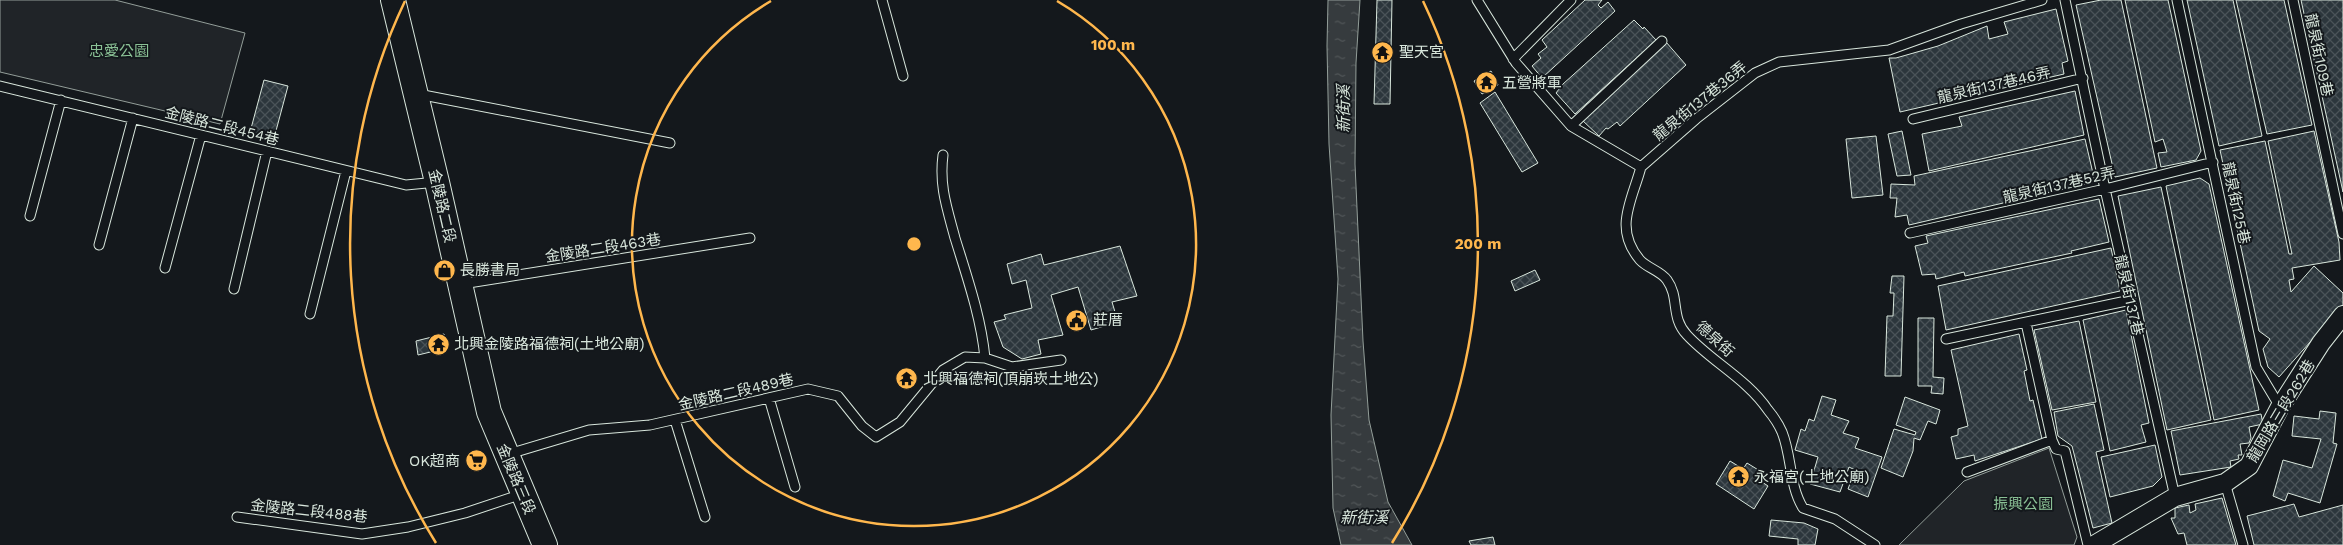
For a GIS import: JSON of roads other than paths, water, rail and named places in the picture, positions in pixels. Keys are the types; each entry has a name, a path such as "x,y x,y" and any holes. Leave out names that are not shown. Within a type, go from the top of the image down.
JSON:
{"main road":[{"name":"金陵路二段","path":"393,0 437,182 489,412"},
{"name":"金陵路三段","path":"489,412 545,545"}],"street":[{"name":"龍岡路三段262巷","path":"2175,497 2225,483 2249,466 2280,407 2321,343 2343,315"},
{"path":"2102,543 2175,497"}],"lane":[{"path":"882,0 903,76"},
{"path":"1477,0 1514,59 1571,126 1641,167"},
{"path":"1514,59 1571,0"},
{"name":"龍泉街137巷36弄","path":"1641,167 1696,119 1755,73 1780,62 1889,50 1961,24 2042,0"},
{"name":"龍泉街137巷","path":"2065,0 2105,189 2175,497"},
{"name":"龍泉街125巷","path":"2177,0 2256,367 2280,407"},
{"name":"龍泉街109巷","path":"2293,0 2343,234"},
{"path":"1571,126 1662,41"},
{"name":"龍泉街137巷46弄","path":"1913,119 2082,78"},
{"name":"金陵路二段454巷","path":"0,86 406,185 437,182"},
{"path":"415,93 670,143"},
{"path":"30,216 61,100"},
{"path":"99,244 133,118"},
{"path":"165,268 201,135"},
{"path":"234,289 267,151"},
{"path":"943,155 940,176 947,209 983,335 985,358 1012,367 1061,360"},
{"name":"龍泉街137巷52弄","path":"1910,233 2105,189 2213,162"},
{"name":"德泉街","path":"1641,167 1624,219 1631,246 1640,261 1667,279 1675,296 1676,317 1687,335 1730,371 1767,408 1782,432 1795,496 1803,508 1835,519 1875,545"},
{"path":"310,314 346,170"},
{"name":"金陵路二段463巷","path":"460,285 750,238"},
{"path":"1946,339 2131,300"},
{"path":"2026,323 2052,440 2056,450 2066,451 2088,545"},
{"name":"金陵路二段489巷","path":"506,455 590,430 650,425 808,388 838,396 862,426 876,437 900,422 943,370 965,357 985,358"},
{"path":"769,398 795,487"},
{"path":"675,420 705,517"},
{"path":"1967,472 2052,440"},
{"path":"2225,483 2243,545"},
{"name":"金陵路二段488巷","path":"237,517 362,534 408,527 465,514 522,494"}],"water":[{"name":"新街溪","path":"1328,0 1360,0 1356,63 1355,164 1363,341 1369,420 1388,502 1412,545 1341,545 1333,508 1331,415 1338,279 1329,144"}],"place":[{"name":"聖天宮","path":"1383,52"},
{"name":"五營將軍","path":"1486,83"},
{"name":"長勝書局","path":"444,270"},
{"name":"莊厝","path":"1077,320"},
{"name":"北興金陵路福德祠(土地公廟)","path":"438,344"},
{"name":"北興福德祠(頂崩崁土地公)","path":"907,379"},
{"name":"OK超商","path":"476,461"},
{"name":"永福宮(土地公廟)","path":"1738,477"}],"park label":[{"name":"忠愛公園","path":"119,51"},
{"name":"振興公園","path":"2023,504"}]}
